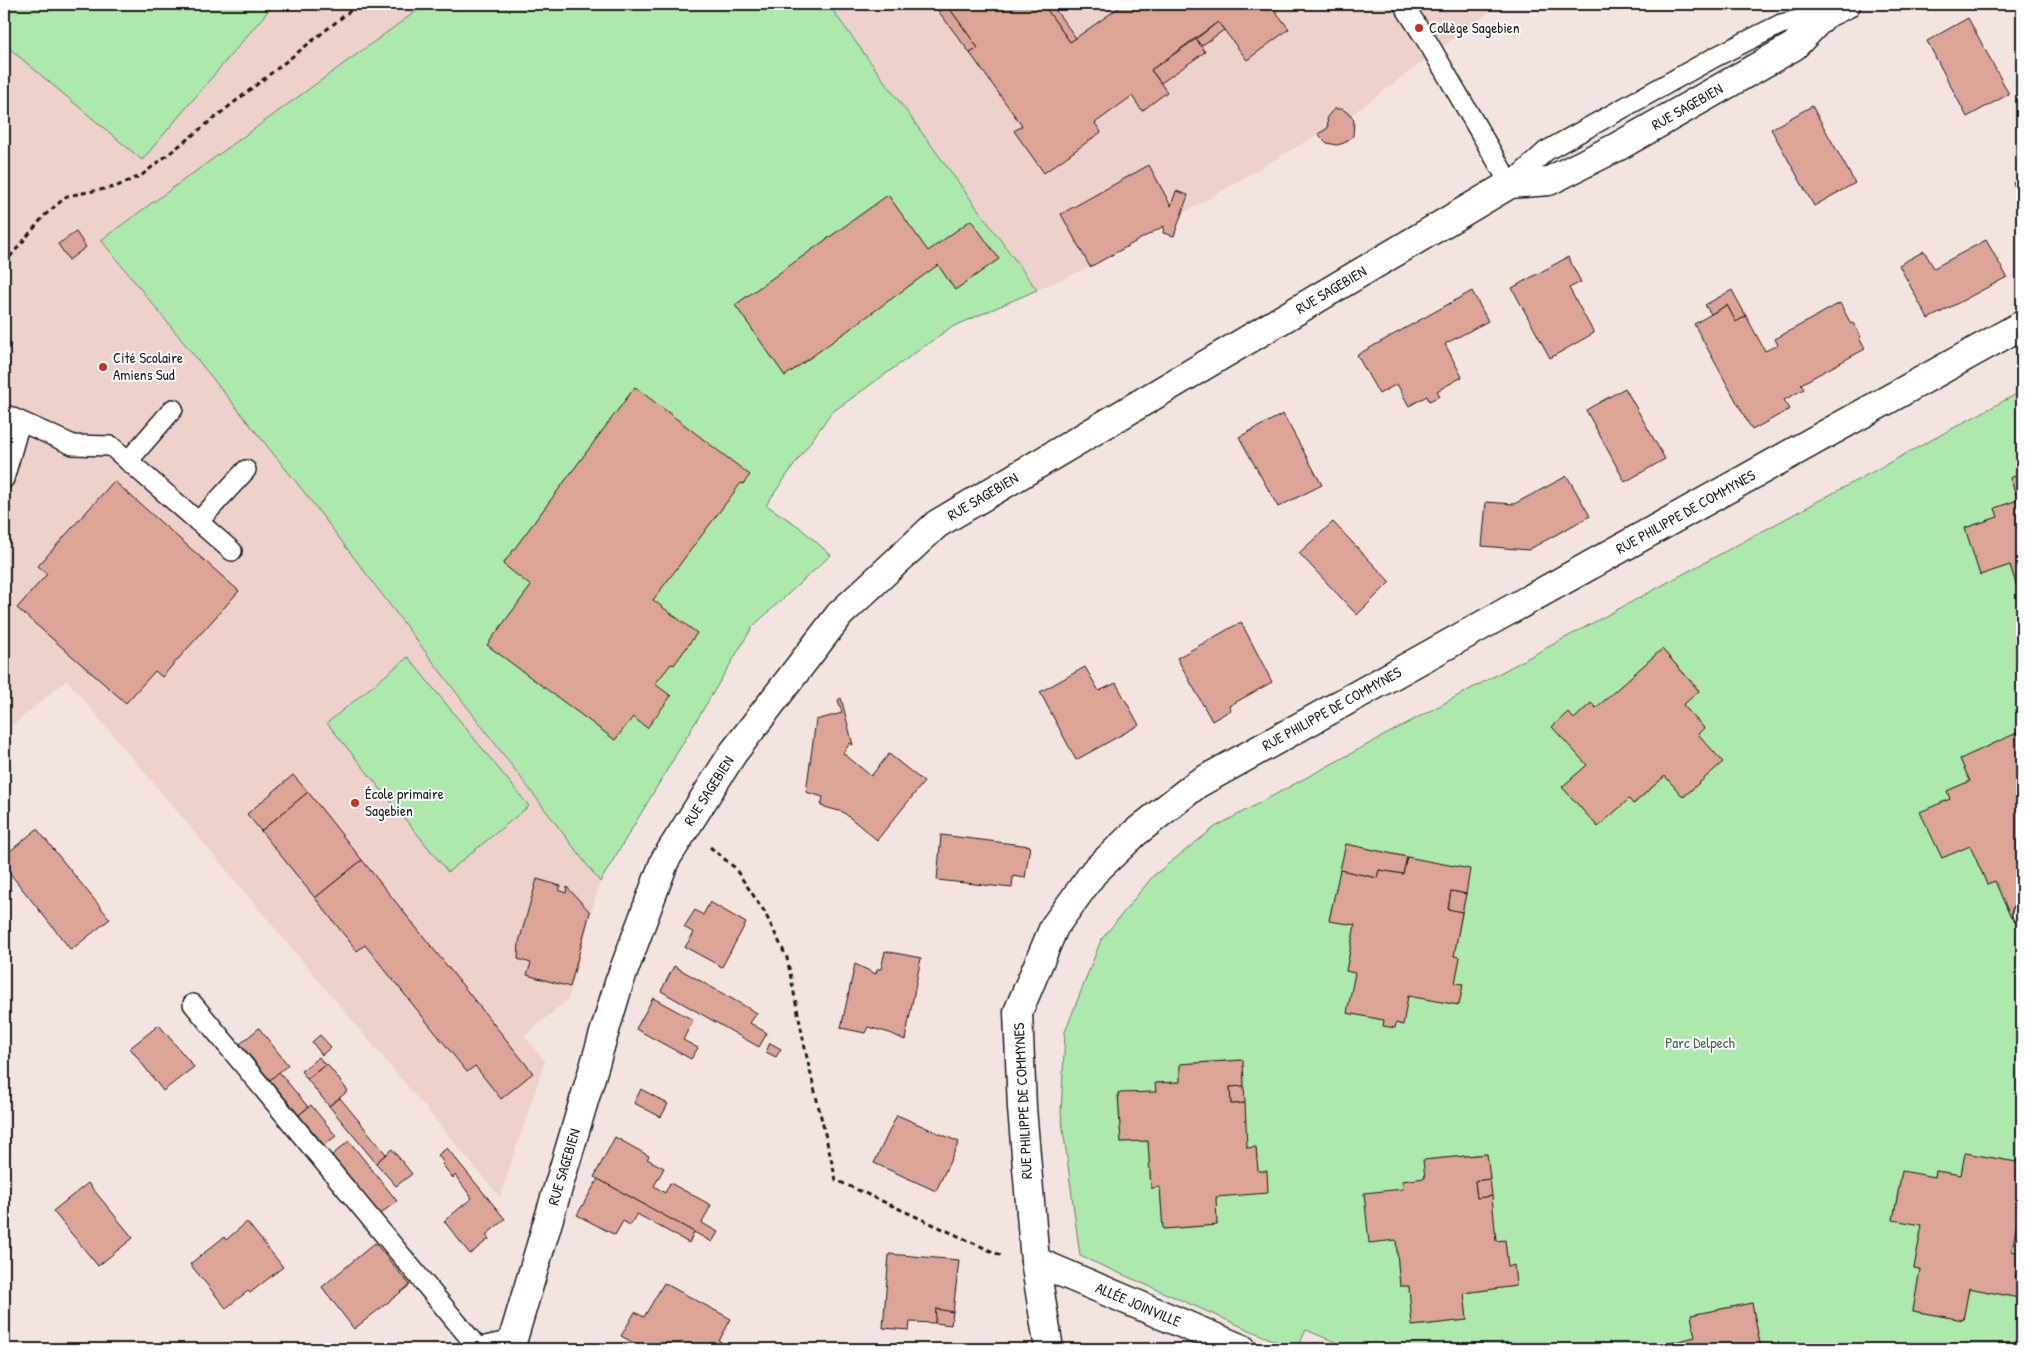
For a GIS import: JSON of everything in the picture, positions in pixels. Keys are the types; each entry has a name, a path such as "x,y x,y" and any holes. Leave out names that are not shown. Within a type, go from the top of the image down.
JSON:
{"street":[{"name":"RUE SAGEBIEN","path":"512,1344 620,983 665,860 733,754 840,614 937,524 1510,184 1549,181 1617,147 1794,46 1836,9"},
{"name":"RUE PHILIPPE DE COMMYNES","path":"1049,1349 1036,1266 1022,1108 1018,1012 1054,927 1094,872 1135,833 1197,784 2022,325"},
{"name":"ALLÉE JOINVILLE","path":"1036,1266 1242,1349"}],"lane":[{"path":"1403,4 1510,184"},
{"path":"128,461 173,409"},
{"path":"4,479 12,418 73,445 111,446 232,551"},
{"path":"198,522 246,470"},
{"path":"193,1004 475,1349 512,1344"}],"path":[{"path":"4,264 45,215 66,196 115,187 142,175 359,4"},
{"path":"683,831 716,851 734,867 764,911 787,958 807,1058 836,1180 1036,1266"}],"shaded area":[{"path":"4,4 426,4 101,240 305,493 600,882 568,999 524,1036 545,1061 500,1197 67,680 4,732"},
{"path":"828,4 1500,4 1351,115 1182,214 1174,236 1163,233 1164,226 1090,267 1037,290"}],"green space":[{"path":"4,4 274,4 142,160 4,44"},
{"path":"426,4 828,4 1037,290 950,328 831,413 766,505 798,526 831,555 753,626 600,882 305,493 101,240"},
{"name":"Parc Delpech","path":"2022,391 2022,474 2010,478 2018,500 1995,508 1998,517 1965,528 1980,575 2010,565 2022,602 2022,740 2018,733 1960,759 1970,781 1947,791 1950,799 1921,812 1942,858 1970,846 1987,884 1995,881 2011,918 2022,913 2022,1163 1965,1153 1961,1175 1936,1171 1935,1177 1902,1172 1893,1219 1922,1225 1914,1268 1920,1269 1913,1311 1963,1320 1969,1288 2019,1298 2022,1281 2022,1349 1761,1349 1752,1303 1691,1315 1695,1337 1671,1343 1672,1349 1352,1349 1306,1330 1297,1349 1293,1349 1080,1256 1061,1113 1065,1032 1101,940 1153,876 1215,827","holes":["1662,649 1699,690 1683,705 1704,728 1698,734 1722,762 1684,797 1665,776 1634,804 1629,799 1598,827 1562,787 1587,765 1553,727 1568,713 1574,719 1591,703 1596,708","1346,844 1407,857 1466,894 1454,956 1460,957 1455,983 1463,984 1459,1005 1408,996 1402,1025 1396,1023 1384,1026 1384,1020 1348,1013 1355,973 1346,971 1355,925 1329,920","1242,1060 1247,1148 1256,1148 1258,1171 1266,1171 1216,1197 1217,1225 1163,1229 1160,1187 1151,1188 1148,1141 1121,1142 1118,1094 1156,1092 1156,1083 1180,1082 1180,1064","1487,1154 1496,1241 1505,1241 1508,1267 1514,1266 1516,1286 1464,1293 1467,1320 1413,1326 1409,1286 1400,1286 1396,1240 1403,1189 1402,1181 1425,1178 1424,1160"]},
{"path":"408,657 529,806 448,872 327,723"},
{"path":"2022,1193 2022,1278 2015,1277 2020,1253 2012,1251"}],"building":[{"path":"933,4 1043,4 1070,42 1124,4 1270,4 1289,29 1247,60 1218,22 1151,70 1167,92 1142,111 1132,96 1095,123 1101,132 1044,173 1014,131 1022,126 970,53 978,48 947,5 939,12"},
{"path":"1043,4 1051,4 1076,38 1070,42"},
{"path":"947,5 978,48 970,53 939,12"},
{"path":"1968,18 2009,94 1967,117 1927,41"},
{"path":"1218,22 1224,30 1201,46 1196,39"},
{"path":"1196,39 1205,52 1161,83 1151,70"},
{"path":"1812,106 1855,183 1814,206 1771,129"},
{"path":"1334,109 1342,109 1351,115 1354,121 1353,136 1344,143 1337,145 1327,143 1318,134 1328,128 1327,117"},
{"path":"1149,165 1171,206 1176,191 1188,195 1174,236 1163,233 1164,226 1090,267 1061,214"},
{"path":"2022,178 2022,201 2013,183"},
{"path":"888,195 928,251 971,220 999,259 955,290 938,265 785,376 735,305"},
{"path":"76,232 86,247 69,260 58,244"},
{"path":"1986,240 2007,277 1928,319 1899,265 1924,251 1934,268"},
{"path":"1568,257 1581,282 1569,288 1594,333 1550,358 1512,288"},
{"path":"1732,290 1746,316 1736,322 1727,305 1711,314 1705,305"},
{"path":"1472,291 1488,321 1445,344 1462,377 1437,391 1440,396 1429,401 1427,396 1409,406 1397,384 1379,394 1357,355"},
{"path":"1840,303 1851,324 1853,323 1861,337 1859,338 1865,349 1801,384 1804,389 1784,400 1790,409 1752,430 1694,324 1727,305 1736,322 1746,316 1765,351 1778,345 1775,339"},
{"path":"635,387 750,475 743,484 741,483 653,600 697,633 674,665 671,664 655,684 671,696 647,728 633,717 615,740 487,645 531,586 503,564"},
{"path":"1625,388 1665,459 1625,482 1586,410"},
{"path":"1283,414 1322,485 1278,507 1239,437"},
{"path":"2022,474 2022,602 2010,565 1980,575 1965,528 1998,517 1995,508 2018,500 2010,478"},
{"path":"1567,476 1590,516 1528,550 1482,546 1486,502 1514,504"},
{"path":"114,481 239,591 162,677 155,671 126,703 17,608 47,574 38,566"},
{"path":"1333,522 1390,582 1357,615 1299,553"},
{"path":"1241,622 1272,682 1229,706 1231,710 1212,721 1177,658"},
{"path":"1662,649 1699,691 1683,705 1704,728 1698,734 1723,762 1683,797 1665,776 1633,804 1629,799 1598,827 1562,787 1587,765 1552,727 1568,712 1574,719 1591,703 1596,708"},
{"path":"1085,667 1099,691 1116,683 1139,725 1076,760 1040,692"},
{"path":"841,698 853,745 850,743 843,753 871,776 889,754 924,782 877,840 843,812 821,806 823,797 806,792 816,720 842,713 838,700"},
{"path":"2019,732 2022,740 2022,913 2011,918 1995,881 1987,884 1970,846 1942,858 1920,812 1950,799 1947,791 1970,781 1960,759"},
{"path":"293,775 308,792 261,831 247,814"},
{"path":"308,792 362,860 315,898 261,831"},
{"path":"37,829 110,919 71,950 4,866 4,856"},
{"path":"941,835 1030,846 1025,878 1013,876 1012,888 937,880"},
{"path":"1346,844 1407,857 1403,874 1379,870 1377,878 1340,870"},
{"path":"1407,857 1470,869 1466,894 1451,891 1448,909 1462,912 1454,956 1460,957 1455,983 1463,984 1459,1005 1408,996 1403,1025 1396,1023 1395,1028 1383,1026 1384,1020 1347,1013 1355,973 1346,971 1355,925 1329,921 1340,870 1377,878 1379,870 1403,874"},
{"path":"362,860 533,1073 501,1099 475,1066 467,1072 365,945 357,951 315,898"},
{"path":"537,879 561,886 559,890 566,893 567,887 590,912 570,987 527,975 531,963 518,959 519,942"},
{"path":"1451,891 1466,894 1462,912 1448,909"},
{"path":"710,902 746,923 722,967 685,947 694,933 684,927 695,910 703,915"},
{"path":"885,951 921,958 905,1040 890,1033 868,1027 865,1033 841,1028 855,964 876,974 877,969 881,969"},
{"path":"674,966 757,1013 750,1023 767,1033 759,1047 661,991"},
{"path":"653,998 693,1020 683,1040 698,1048 691,1059 636,1029"},
{"path":"159,1025 194,1067 163,1091 130,1048"},
{"path":"259,1028 288,1065 270,1080 240,1044"},
{"path":"320,1035 331,1047 322,1055 312,1042"},
{"path":"770,1043 781,1049 776,1057 766,1052"},
{"path":"319,1057 325,1065 307,1079 301,1071"},
{"path":"1243,1060 1244,1086 1230,1087 1231,1104 1245,1103 1247,1148 1256,1147 1258,1171 1267,1171 1268,1193 1216,1197 1217,1225 1163,1229 1160,1187 1151,1188 1148,1141 1121,1142 1118,1093 1156,1092 1155,1083 1180,1082 1180,1064"},
{"path":"327,1064 348,1091 329,1106 307,1079"},
{"path":"279,1072 308,1107 299,1115 270,1080"},
{"path":"1244,1086 1245,1103 1231,1104 1230,1087"},
{"path":"641,1089 668,1104 661,1117 634,1103"},
{"path":"340,1098 386,1154 376,1163 329,1106"},
{"path":"311,1105 336,1136 324,1145 299,1115"},
{"path":"897,1115 959,1142 936,1191 874,1163"},
{"path":"615,1137 649,1156 647,1159 664,1168 654,1186 665,1193 670,1183 711,1205 702,1223 718,1232 712,1242 594,1177"},
{"path":"349,1141 397,1201 380,1214 332,1155"},
{"path":"447,1148 505,1219 486,1235 489,1239 470,1254 444,1221 472,1198 455,1175 453,1178 442,1164 444,1163 438,1155"},
{"path":"392,1149 412,1174 396,1186 376,1163"},
{"path":"1965,1153 2022,1163 2022,1193 2012,1251 2020,1253 2015,1277 2022,1278 2022,1281 2019,1298 1969,1288 1963,1320 1913,1311 1920,1269 1914,1268 1922,1225 1893,1220 1902,1171 1935,1177 1936,1171 1961,1175"},
{"path":"1487,1154 1490,1179 1475,1181 1477,1198 1492,1196 1496,1241 1505,1240 1508,1267 1514,1265 1516,1286 1464,1293 1467,1320 1412,1326 1409,1286 1400,1286 1396,1240 1369,1243 1364,1193 1403,1189 1402,1181 1425,1178 1423,1160"},
{"path":"598,1179 694,1232 689,1243 637,1214 630,1225 623,1221 615,1235 577,1215"},
{"path":"1490,1179 1492,1196 1477,1198 1475,1181"},
{"path":"88,1183 133,1238 98,1266 53,1211"},
{"path":"247,1222 283,1267 250,1293 248,1291 226,1308 190,1264 224,1237 226,1240"},
{"path":"375,1243 410,1285 354,1329 322,1287"},
{"path":"889,1254 959,1260 953,1312 936,1309 935,1323 910,1322 909,1330 883,1328"},
{"path":"664,1283 731,1319 719,1341 733,1349 645,1349 621,1336 635,1312 644,1317"},
{"path":"1752,1303 1761,1349 1672,1349 1671,1343 1695,1337 1691,1315"},
{"path":"936,1309 953,1312 951,1325 935,1323"}],"place":[{"name":"Collège Sagebien","path":"1419,28"},
{"name":"Cité Scolaire Amiens Sud","path":"103,367"},
{"name":"École primaire Sagebien","path":"355,803"}]}
